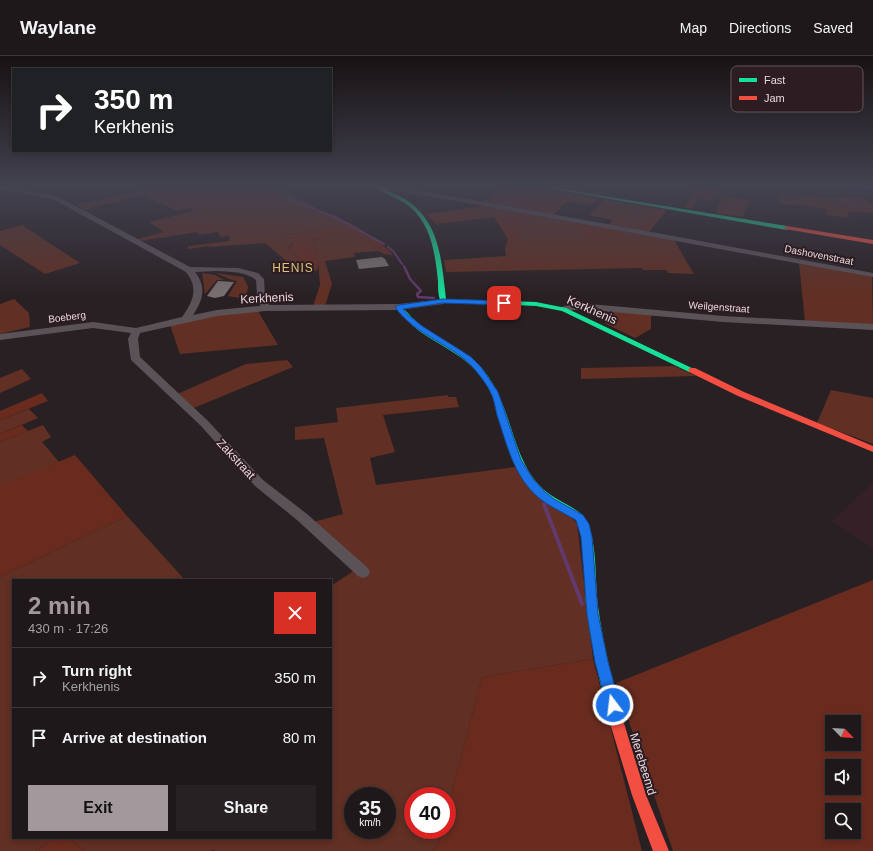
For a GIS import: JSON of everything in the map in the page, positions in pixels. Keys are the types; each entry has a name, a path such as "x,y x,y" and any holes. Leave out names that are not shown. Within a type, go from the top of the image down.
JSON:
{"street":[{"path":"103,223 189,270 195,276 199,293 191,311 185,319"},
{"path":"428,223 436,245 443,301"},
{"name":"Dashovenstraat","path":"594,223 646,234 873,275"},
{"path":"759,223 873,242"},
{"path":"189,270 232,270 254,274 260,279 261,295 265,308"},
{"name":"Kerkhenis","path":"136,331 217,313 265,308 399,307 443,301 536,304 564,309 741,394 873,449"},
{"name":"Merebeemd","path":"399,307 404,315 420,328 468,359 479,369 494,392 516,460 530,482 542,495 580,517 584,524 587,537 593,614 601,662 633,776 661,851"},
{"name":"Weilgenstraat","path":"564,309 585,307 723,319 873,327"},
{"name":"Boeberg","path":"0,337 93,325 136,331"},
{"name":"Zakstraat","path":"136,331 133,339 135,358 204,424 259,483 302,517 363,572"}],"shaded area":[{"path":"151,223 349,223 298,233 280,234 294,239 288,249 300,250 302,265 299,269 303,271 291,271 291,265 265,243 209,246 188,249 188,246 230,241 229,236 221,237 218,232 199,235 198,232 140,241 138,239 164,232"},
{"path":"350,223 381,243 393,255 384,254 378,251 379,248 362,239 358,239 354,235 312,240 318,260 318,268 316,271 303,271 298,269 300,265 294,262 300,251 288,251 294,239 279,234 298,233"},
{"path":"498,223 521,223 520,235 505,249 508,239"},
{"path":"521,223 576,223 578,230 624,231 674,240 694,274 668,273 667,270 643,270 642,268 446,272 444,260 506,256 505,249 520,235"},
{"path":"576,223 585,223 624,231 622,236 584,237 578,230"},
{"path":"610,223 648,223 643,231 608,226"},
{"path":"648,223 656,223 648,233 643,231"},
{"path":"22,225 80,263 45,274 0,245 0,231"},
{"path":"354,235 358,239 362,239 379,248 378,251 354,253 355,257 325,261 332,284 325,306 313,306 320,285 318,260 312,240"},
{"path":"799,263 872,276 873,325 805,322"},
{"path":"202,273 215,275 224,280 217,280 205,294"},
{"path":"216,273 243,277 248,286 246,299 228,296 237,281"},
{"path":"14,299 29,313 30,327 0,334 0,304"},
{"path":"258,311 278,345 180,354 170,325 218,315"},
{"path":"610,311 651,315 651,329 635,338 604,323 610,321"},
{"path":"287,360 293,367 194,408 177,394 246,364"},
{"path":"674,366 696,376 581,379 581,368"},
{"path":"22,369 31,379 0,393 0,378"},
{"path":"831,390 873,398 873,444 817,423"},
{"path":"42,393 48,401 0,420 0,411"},
{"path":"448,395 448,397 456,397 459,407 383,415 395,452 370,458 376,485 515,467 577,524 593,659 482,677 453,787 404,787 404,839 440,839 438,845 432,851 85,851 69,839 332,839 332,585 355,570 313,522 343,514 324,438 295,440 295,427 338,422 336,408"},
{"path":"29,409 38,418 0,434 0,420"},
{"path":"22,425 28,431 0,442 0,434"},
{"path":"43,425 51,437 42,442 59,462 4,485 0,480 0,442"},
{"path":"75,455 127,516 0,577 0,480 4,484"},
{"path":"873,483 873,548 832,521"},
{"path":"127,516 184,579 12,579 12,839 54,839 35,851 0,851 0,577"},
{"path":"873,580 873,851 673,851 616,683"},
{"path":"593,659 642,851 432,851 438,845 440,839 456,839 456,787 453,787 482,677"},
{"path":"54,839 69,839 85,851 35,851"}],"building":[{"path":"382,257 389,266 359,269 356,260"},
{"path":"218,281 234,282 224,296 215,298 207,296"}],"waterway":[{"path":"346,223 384,244"},
{"path":"388,247 394,252 402,264"},
{"path":"404,266 410,279 421,291 417,294 418,297 434,298"},
{"path":"544,504 582,604"}],"traffic: fast":[{"path":"426,223 435,244 443,301 536,304 564,309 692,370"},
{"path":"758,223 787,228"},
{"path":"399,307 417,326 465,357 481,372 495,393 519,462 526,475 540,492 576,515 584,525 588,543 591,595 596,633 616,720"}],"traffic: jam":[{"path":"787,228 873,242"},
{"path":"692,370 741,394 873,449"},
{"path":"616,720 639,795 661,851"}],"district":[{"name":"HENIS","path":"293,268"}],"route":[{"path":"504,303 457,300 399,307 404,315 420,328 468,359 479,369 488,380 494,392 516,460 530,482 542,495 580,517 584,524 587,537 593,614 601,662 613,705"}]}
